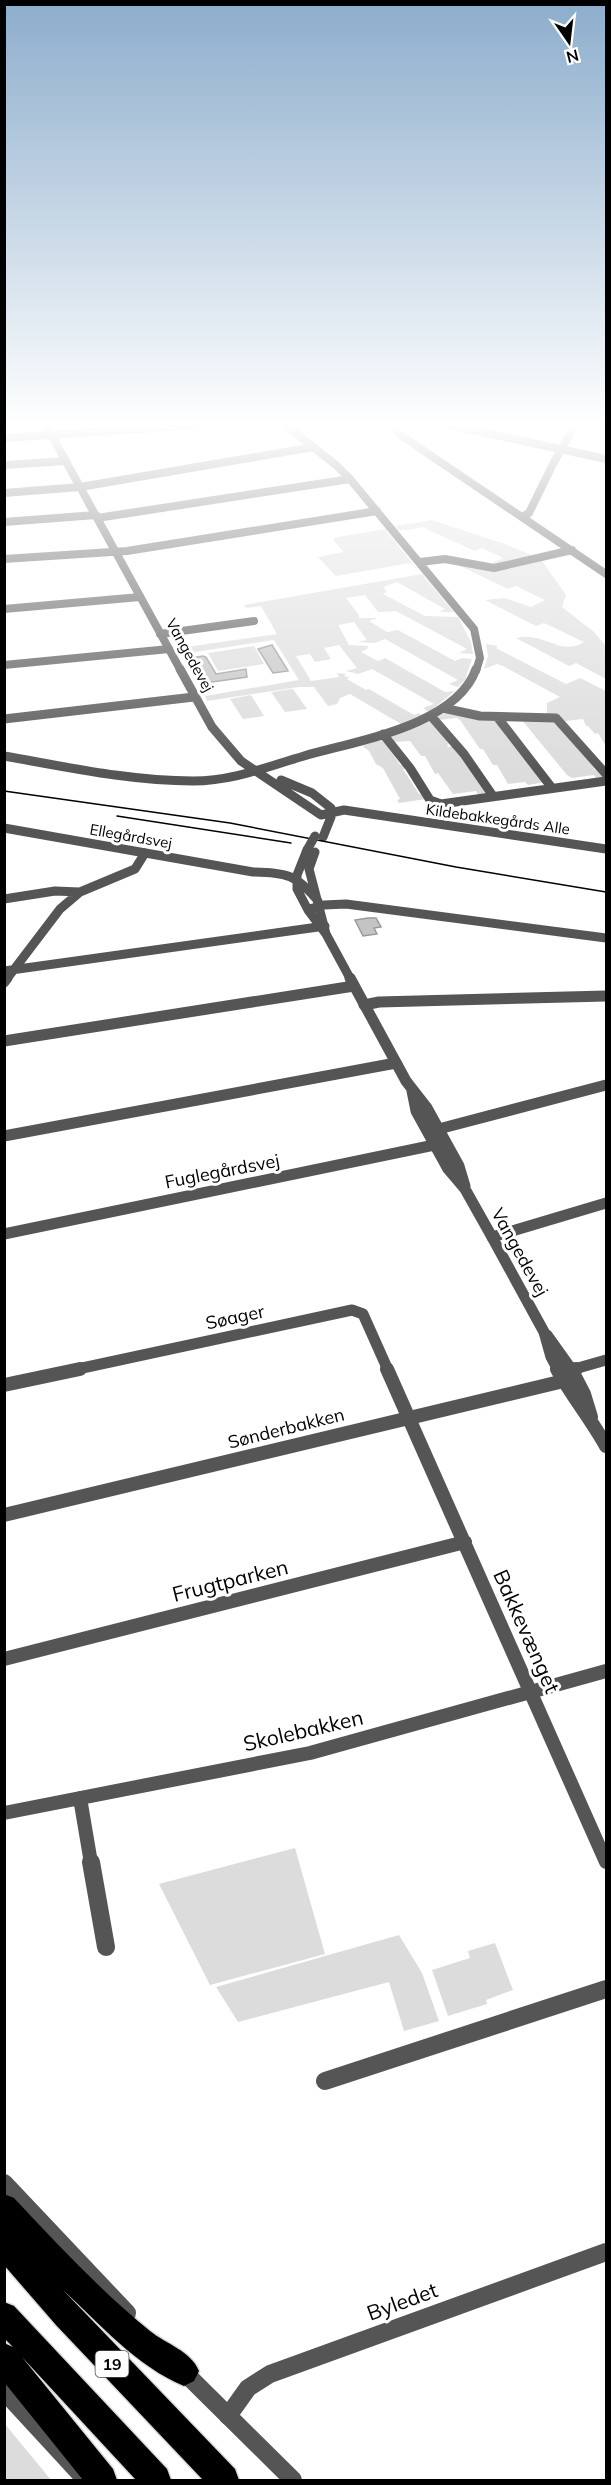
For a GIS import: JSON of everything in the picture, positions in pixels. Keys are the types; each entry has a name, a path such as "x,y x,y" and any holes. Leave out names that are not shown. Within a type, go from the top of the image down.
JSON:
{"highway":[{"path":"4,2208 61,2268 140,2342 184,2371"},
{"name":"19","path":"4,2243 66,2315 224,2481"},
{"name":"19","path":"4,2316 156,2481"},
{"path":"4,2358 102,2481"}],"street":[{"name":"Vangedevej","path":"110,541 194,697 231,752 278,785 334,809"},
{"path":"4,559 116,551 183,541"},
{"path":"4,756 102,773 154,779 222,780 383,734 431,716 470,683 477,672 482,651 474,629 402,541"},
{"path":"558,541 606,574"},
{"path":"420,562 445,560 494,568 572,550"},
{"path":"4,609 140,597"},
{"path":"160,634 254,621"},
{"path":"4,665 169,649"},
{"path":"4,719 194,697"},
{"path":"443,708 467,715 498,718 556,718 606,774"},
{"path":"431,716 470,762 493,796"},
{"path":"498,718 552,788"},
{"path":"383,734 410,768 430,800 441,804 606,781"},
{"name":"Vangedevej","path":"258,770 334,809"},
{"path":"282,877 310,851 334,809"},
{"path":"320,836 334,809"},
{"name":"Kildebakkegårds Alle","path":"334,809 606,849"},
{"name":"Ellegårdsvej","path":"4,828 297,881"},
{"path":"297,881 309,869 310,851"},
{"path":"297,881 310,851"},
{"path":"4,982 9,971 47,923 80,892 135,869 145,853"},
{"name":"Vangedevej","path":"309,869 323,929"},
{"path":"253,872 297,881 319,905"},
{"name":"Vangedevej","path":"297,881 309,909 323,929 412,1091 416,1111 433,1130 441,1144 448,1169 465,1189 492,1237 544,1332 551,1357 568,1376 573,1398 591,1418 606,1446"},
{"path":"4,899 55,891 80,892"},
{"path":"309,909 319,905 352,906 606,938"},
{"path":"9,971 323,929"},
{"path":"4,1041 354,986"},
{"path":"364,1005 379,1002 606,996"},
{"path":"4,1136 396,1063"},
{"path":"433,1130 606,1085"},
{"name":"Fuglegårdsvej","path":"4,1234 441,1144"},
{"path":"492,1237 606,1203"},
{"name":"Søager","path":"4,1385 352,1310 363,1314 409,1417"},
{"name":"Sønderbakken","path":"5,1513 409,1417 568,1376 606,1359"},
{"name":"Bakkevænget","path":"409,1417 606,1862"},
{"name":"Frugtparken","path":"4,1659 465,1542"},
{"name":"Skolebakken","path":"4,1813 310,1753 531,1694 606,1671"},
{"path":"80,1798 106,1947"},
{"path":"325,2081 606,1989"},
{"path":"4,2183 66,2250 293,2481"},
{"name":"Byledet","path":"228,2416 248,2388 270,2374 606,2252"},
{"path":"4,2391 86,2481"}],"shaded area":[{"path":"334,541 395,541 417,569 410,563 336,576 318,557 344,552"},
{"path":"453,541 496,541 536,557 497,566 492,563 503,558 482,548 475,551"},
{"path":"542,561 566,595 562,607 594,632 606,646 606,679 576,663 569,666 516,638 535,638 567,647 584,642 544,623 536,626 485,600 505,598 531,607 545,600 516,586 508,589 456,564 491,571"},
{"path":"422,574 454,612 439,612 445,609 397,582 383,587 387,592 383,594 425,616 458,617 471,642 473,654 459,653 467,649 396,611 378,612 365,595 346,598 359,618 378,618 369,621 387,632 398,630 455,661 462,658 472,659 465,680 458,687 449,684 458,680 385,639 375,643 357,642 367,640 354,622 338,625 349,645 368,646 361,652 378,661 385,658 445,692 455,691 429,712 423,708 434,704 372,669 358,674 346,671 357,668 339,645 324,648 331,659 315,662 310,654 296,656 311,681 339,677 337,673 346,674 344,676 349,677 347,679 366,690 369,689 414,715 419,713 421,715 401,724 350,694 340,698 337,704 328,706 314,687 299,687 207,701 205,696 299,680 274,640 182,654 179,648 277,634 261,606 246,608 244,605"},
{"path":"486,644 498,646 496,648 566,684 580,678 606,691 606,746 598,733 595,734 586,726 583,719 565,721 547,715 547,703 560,697 503,666 497,664 484,669 488,656"},
{"path":"254,646 264,664 218,671 208,653"},
{"path":"293,689 307,709 285,712 271,692"},
{"path":"251,695 264,716 243,719 230,699"},
{"path":"447,712 493,719 508,734 505,735 509,740 513,740 545,782 528,785 525,782 508,784 497,765 493,765 460,720 457,718 438,720 436,718"},
{"path":"550,718 589,759 595,770 599,769 605,779 597,780 594,775 572,778 567,775 521,719"},
{"path":"431,721 449,740 446,741 449,744 448,747 453,746 488,792 479,796 476,791 453,794 438,773 435,774 425,756 421,756 410,741 393,742 389,737"},
{"path":"384,739 400,765 407,768 403,769 419,794 423,794 426,799 399,803 397,800 400,799 383,768 376,764 369,751 362,746"},
{"path":"295,1848 325,1954 210,1985 159,1884"},
{"path":"399,1935 422,1973 439,2021 404,2031 389,1982 238,2022 216,1987"},
{"path":"495,1943 513,1990 486,2000 487,2004 448,2016 432,1970 470,1958 468,1951"},
{"path":"5,2424 51,2480 5,2480"}],"building":[{"path":"272,645 288,671 273,673 258,649"},
{"path":"206,657 216,674 246,669 247,677 205,683 190,658"},
{"path":"376,918 381,927 374,928 377,934 363,936 355,920"}],"tram line":[{"path":"4,791 230,823 456,867 606,892"},
{"path":"117,816 291,843"}]}
